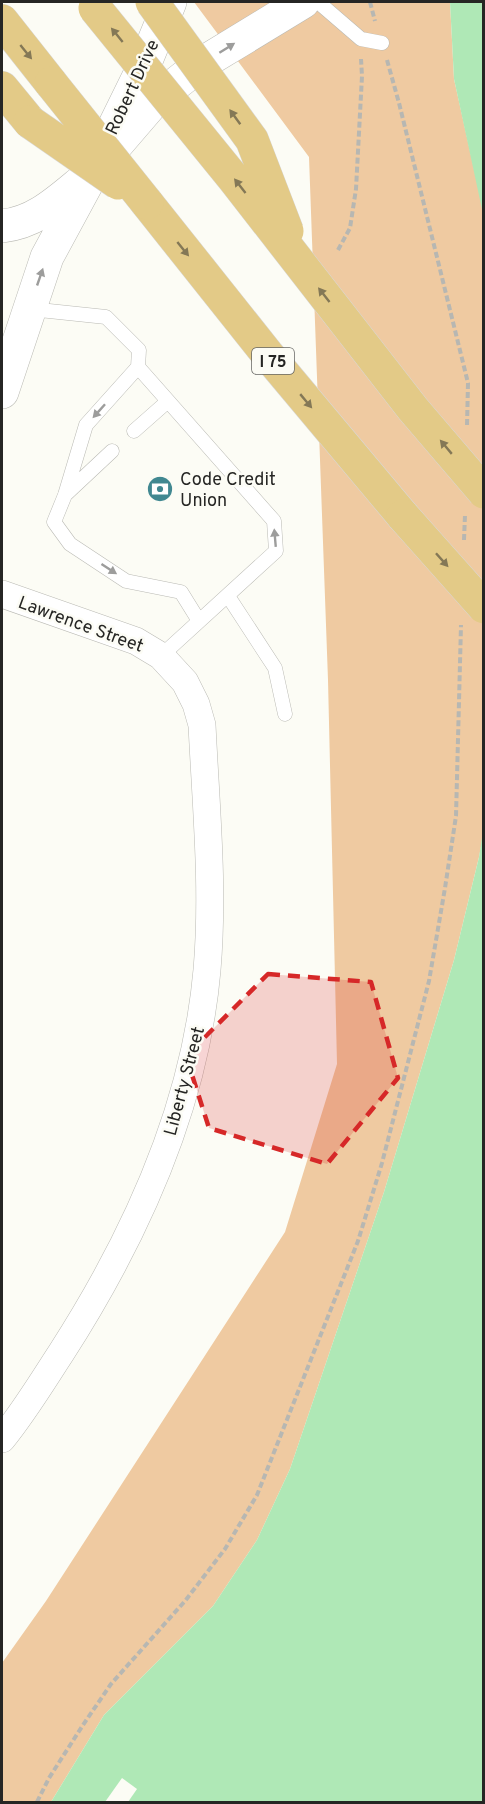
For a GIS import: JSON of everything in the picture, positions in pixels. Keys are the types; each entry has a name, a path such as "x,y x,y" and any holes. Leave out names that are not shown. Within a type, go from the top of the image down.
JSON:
{"highway":[{"path":"152,2 252,140 301,266"},
{"path":"93,5 234,179 413,409 483,492"},
{"name":"I 75","path":"2,21 268,355 483,607"},
{"path":"2,88 30,122 147,203"}],"main road":[{"name":"Robert Drive","path":"93,172 143,68 170,2"},
{"path":"2,226 36,217 56,203 93,172 154,100 201,64 293,7"},
{"path":"2,392 47,256 93,172"}],"street":[{"name":"Lawrence Street","path":"2,594 136,641 161,656 185,682"},
{"name":"Liberty Street","path":"2,1439 20,1417 85,1316 123,1245 163,1158 182,1101 199,1027 207,971 210,895 202,725 196,704 185,682"}],"lane":[{"path":"318,2 361,39 382,43"},
{"path":"29,309 106,317 138,350 138,367 274,521 276,551 161,656"},
{"path":"138,367 86,425 65,495 54,522 70,544 126,581 181,592 199,621"},
{"path":"134,430 168,401"},
{"path":"65,495 112,452"},
{"path":"228,596 275,668 285,714"}],"path":[{"path":"338,250 350,228 356,189 362,76 361,39"},
{"path":"37,1803 83,1725 111,1684 185,1600 225,1549 257,1496 358,1241 382,1162 429,981 456,816"}],"highlighted area":[{"path":"268,974 371,982 398,1078 327,1164 209,1128 186,1056"}],"shaded area":[{"path":"194,2 450,2 454,79 484,214 484,831 454,960 384,1192 290,1469 257,1540 213,1606 104,1715 51,1802 2,1802 2,1663 46,1601 285,1232 337,1064 328,680 309,157"},
{"path":"450,2 483,2 483,214 454,79"},
{"path":"483,831 483,1802 51,1802 104,1715 213,1606 257,1540 290,1469 384,1192 454,960 479,857"}],"pier":[{"path":"122,1778 137,1789 128,1802 105,1802"}],"place":[{"name":"Code Credit Union","path":"160,489"}]}
